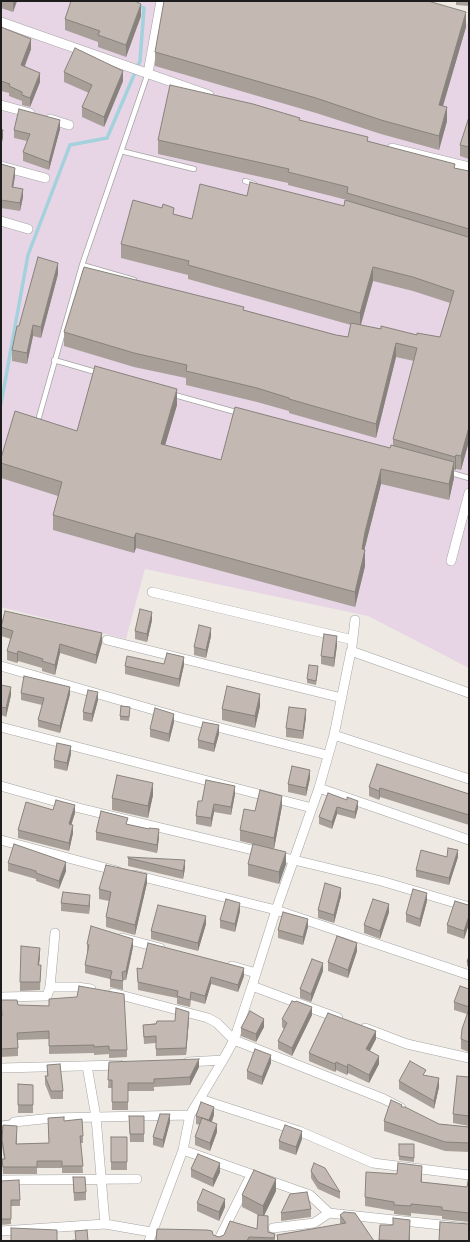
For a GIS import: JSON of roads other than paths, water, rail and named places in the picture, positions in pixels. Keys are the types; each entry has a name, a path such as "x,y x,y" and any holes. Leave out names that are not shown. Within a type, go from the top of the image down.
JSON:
{"street":[{"path":"145,72 161,1"},
{"path":"1,22 221,100"},
{"path":"1,105 70,125"},
{"path":"381,145 469,167"},
{"path":"1,166 45,178"},
{"path":"1,221 28,229"},
{"path":"451,561 469,494"},
{"path":"152,592 353,640"},
{"path":"149,1241 183,1150 190,1115 224,1060 234,1040 276,910 319,788 334,735 342,698 353,640 355,620"},
{"path":"103,639 342,698"},
{"path":"351,651 469,692"},
{"path":"1,666 182,718 328,755"},
{"path":"1,727 312,808"},
{"path":"334,735 469,779"},
{"path":"1,786 79,808 381,881 469,907"},
{"path":"319,788 469,840"},
{"path":"1,840 276,910 469,975"},
{"path":"1,997 47,996 50,988 55,933"},
{"path":"112,935 173,951"},
{"path":"226,965 256,973"},
{"path":"252,986 407,1044 469,1058"},
{"path":"50,988 77,987 102,991 208,1018 217,1023 234,1040 384,1099 409,1112"},
{"path":"178,1062 224,1060"},
{"path":"1,1068 132,1064"},
{"path":"87,1066 96,1117 100,1180 105,1224"},
{"path":"200,1099 299,1131 373,1163 469,1175"},
{"path":"14,1122 52,1118 190,1115"},
{"path":"183,1150 251,1175 310,1194 329,1213 469,1228"},
{"path":"218,1241 251,1175"},
{"path":"1,1180 138,1179"},
{"path":"273,1228 314,1223 329,1213"},
{"path":"1,1231 105,1224 152,1232"}],"lane":[{"path":"39,417 82,264 121,151 145,72"},
{"path":"121,151 194,169"},
{"path":"245,181 260,186"},
{"path":"82,264 143,283"},
{"path":"54,360 107,375"},
{"path":"167,392 242,414"},
{"path":"439,470 469,478"},
{"path":"1,1124 14,1122"}],"waterway":[{"path":"1,404 28,255 70,145 107,138 140,61 144,8 137,5"}]}
